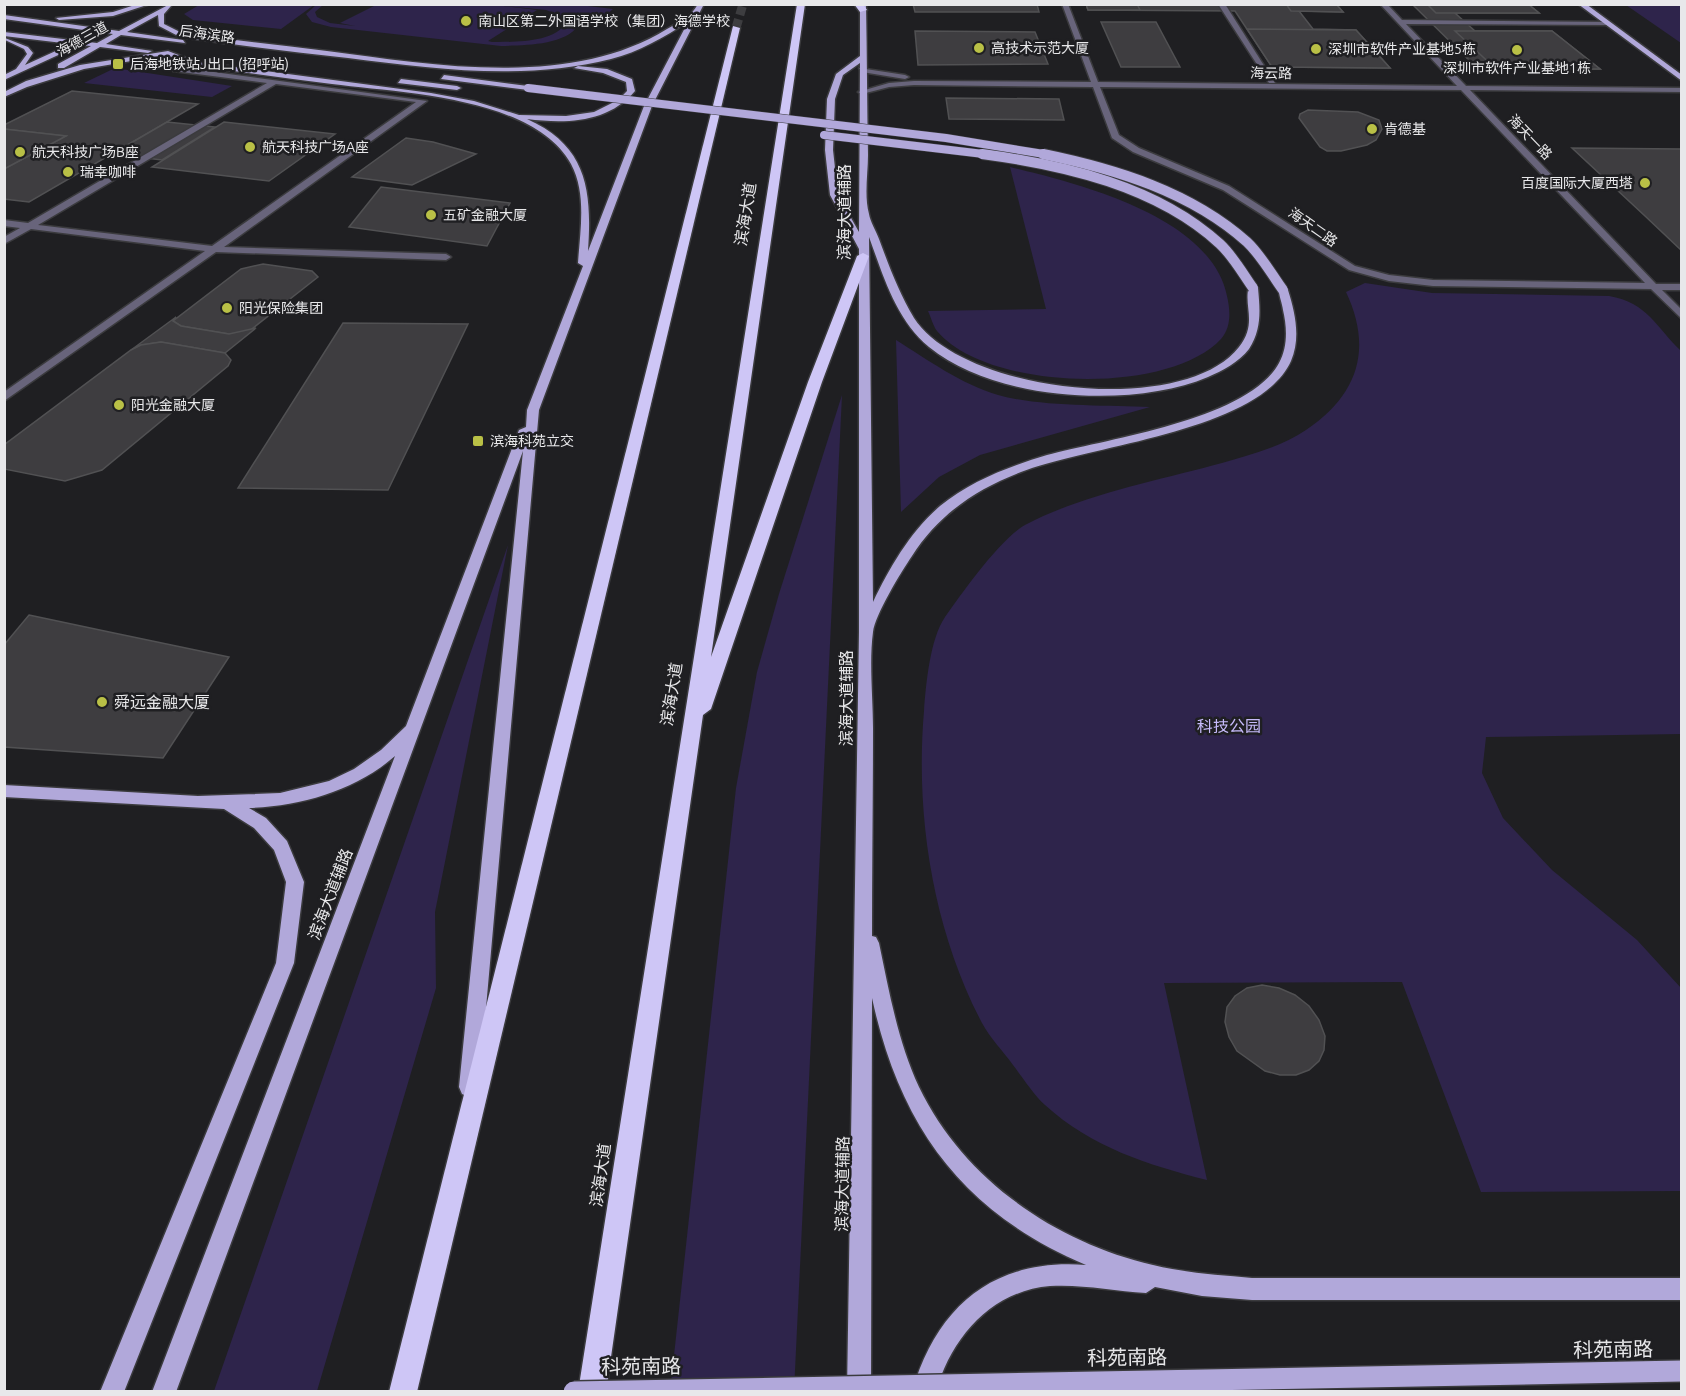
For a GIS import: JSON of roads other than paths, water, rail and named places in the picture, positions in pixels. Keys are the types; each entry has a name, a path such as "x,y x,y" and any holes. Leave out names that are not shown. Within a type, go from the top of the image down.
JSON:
{"highway":[{"name":"滨海大道","path":"592,1392 686,753 801,4"},
{"path":"403,1392 736,28"},
{"path":"686,753 863,251"}],"main road":[{"path":"7,17 102,15 149,4"},
{"name":"海德三道","path":"8,76 80,43 149,4"},
{"path":"464,1143 533,410 648,106 701,4"},
{"path":"1581,4 1682,80"},
{"path":"1596,4 1624,25"},
{"path":"22,86 82,67 168,53 196,64 393,90 534,117 577,117 610,108 631,92 628,81 604,71 534,68 454,69 180,35 165,28 159,20 170,5"},
{"name":"海德三道","path":"4,94 120,34 170,5"},
{"name":"滨海大道辅路","path":"859,1392 866,632 861,6"},
{"path":"534,68 584,61 638,47 666,36 695,14"},
{"name":"后海滨路","path":"7,17 395,71"},
{"path":"4,36 26,48 31,54 26,62 8,76"},
{"name":"后海滨路","path":"4,36 299,68"},
{"path":"156,39 209,39"},
{"path":"862,58 840,74 831,99 829,150 834,195 863,251"},
{"path":"407,72 966,142 1085,163 1162,189 1207,211 1229,226 1254,248 1275,274 1283,290 1292,333 1281,368 1266,385 1249,397 1209,415 1028,465 961,497 925,528 909,549 888,584 866,632"},
{"path":"394,80 657,114"},
{"path":"500,111 528,122 547,134 563,148 576,166 584,187 586,207 583,278"},
{"path":"704,120 728,123"},
{"path":"774,129 798,132"},
{"path":"809,133 1048,166 1125,188 1166,205 1207,231 1237,260 1253,288 1258,305 1257,324 1252,339 1228,364 1209,373 1161,387 1082,392 1027,384 975,368 953,357 920,333 903,307 864,212"},
{"name":"滨海大道辅路","path":"164,1392 533,410"},
{"path":"4,792 229,804 270,802 306,795 338,785 390,753 405,736 419,713"},
{"path":"112,1392 285,963 294,882 281,846 260,824 229,804"},
{"path":"863,907 881,1003 899,1060 922,1112 959,1165 995,1199 1040,1233 1088,1258 1133,1272 1203,1287"},
{"path":"924,1392 939,1348 959,1321 994,1292 1035,1277 1057,1275 1252,1289 1682,1289"},
{"name":"科苑南路","path":"574,1392 1682,1371"}],"street":[{"name":"海天二路","path":"1065,4 1112,131 1120,141 1226,188 1352,268 1389,278 1433,283 1682,287"},
{"path":"1221,4 1272,81"},
{"name":"海天一路","path":"1383,4 1682,316"},
{"path":"1399,22 1606,22"},
{"path":"4,398 423,101 168,68 164,65 168,53"},
{"name":"海云路","path":"862,70 912,77 1093,82 1682,84"},
{"name":"海云路","path":"862,92 904,83 1272,81 1682,90"},
{"path":"4,241 274,82"},
{"path":"4,223 213,249 446,257"}],"tunnel":[{"path":"736,28 743,4"}],"place":[{"name":"南山区第二外国语学校（集团）海德学校","path":"466,21"},
{"name":"高技术示范大厦","path":"979,48"},
{"name":"深圳市软件产业基地5栋","path":"1316,49"},
{"name":"深圳市软件产业基地1栋","path":"1517,50"},
{"name":"后海地铁站J出口 (招呼站)","path":"118,64"},
{"name":"肯德基","path":"1372,129"},
{"name":"航天科技广场A座","path":"250,147"},
{"name":"航天科技广场B座","path":"20,152"},
{"name":"瑞幸咖啡","path":"68,172"},
{"name":"百度国际大厦西塔","path":"1645,183"},
{"name":"五矿金融大厦","path":"431,215"},
{"name":"阳光保险集团","path":"227,308"},
{"name":"阳光金融大厦","path":"119,405"},
{"name":"滨海科苑立交","path":"478,441"},
{"name":"舜远金融大厦","path":"102,702"}],"park label":[{"name":"科技公园","path":"1229,726"}]}
